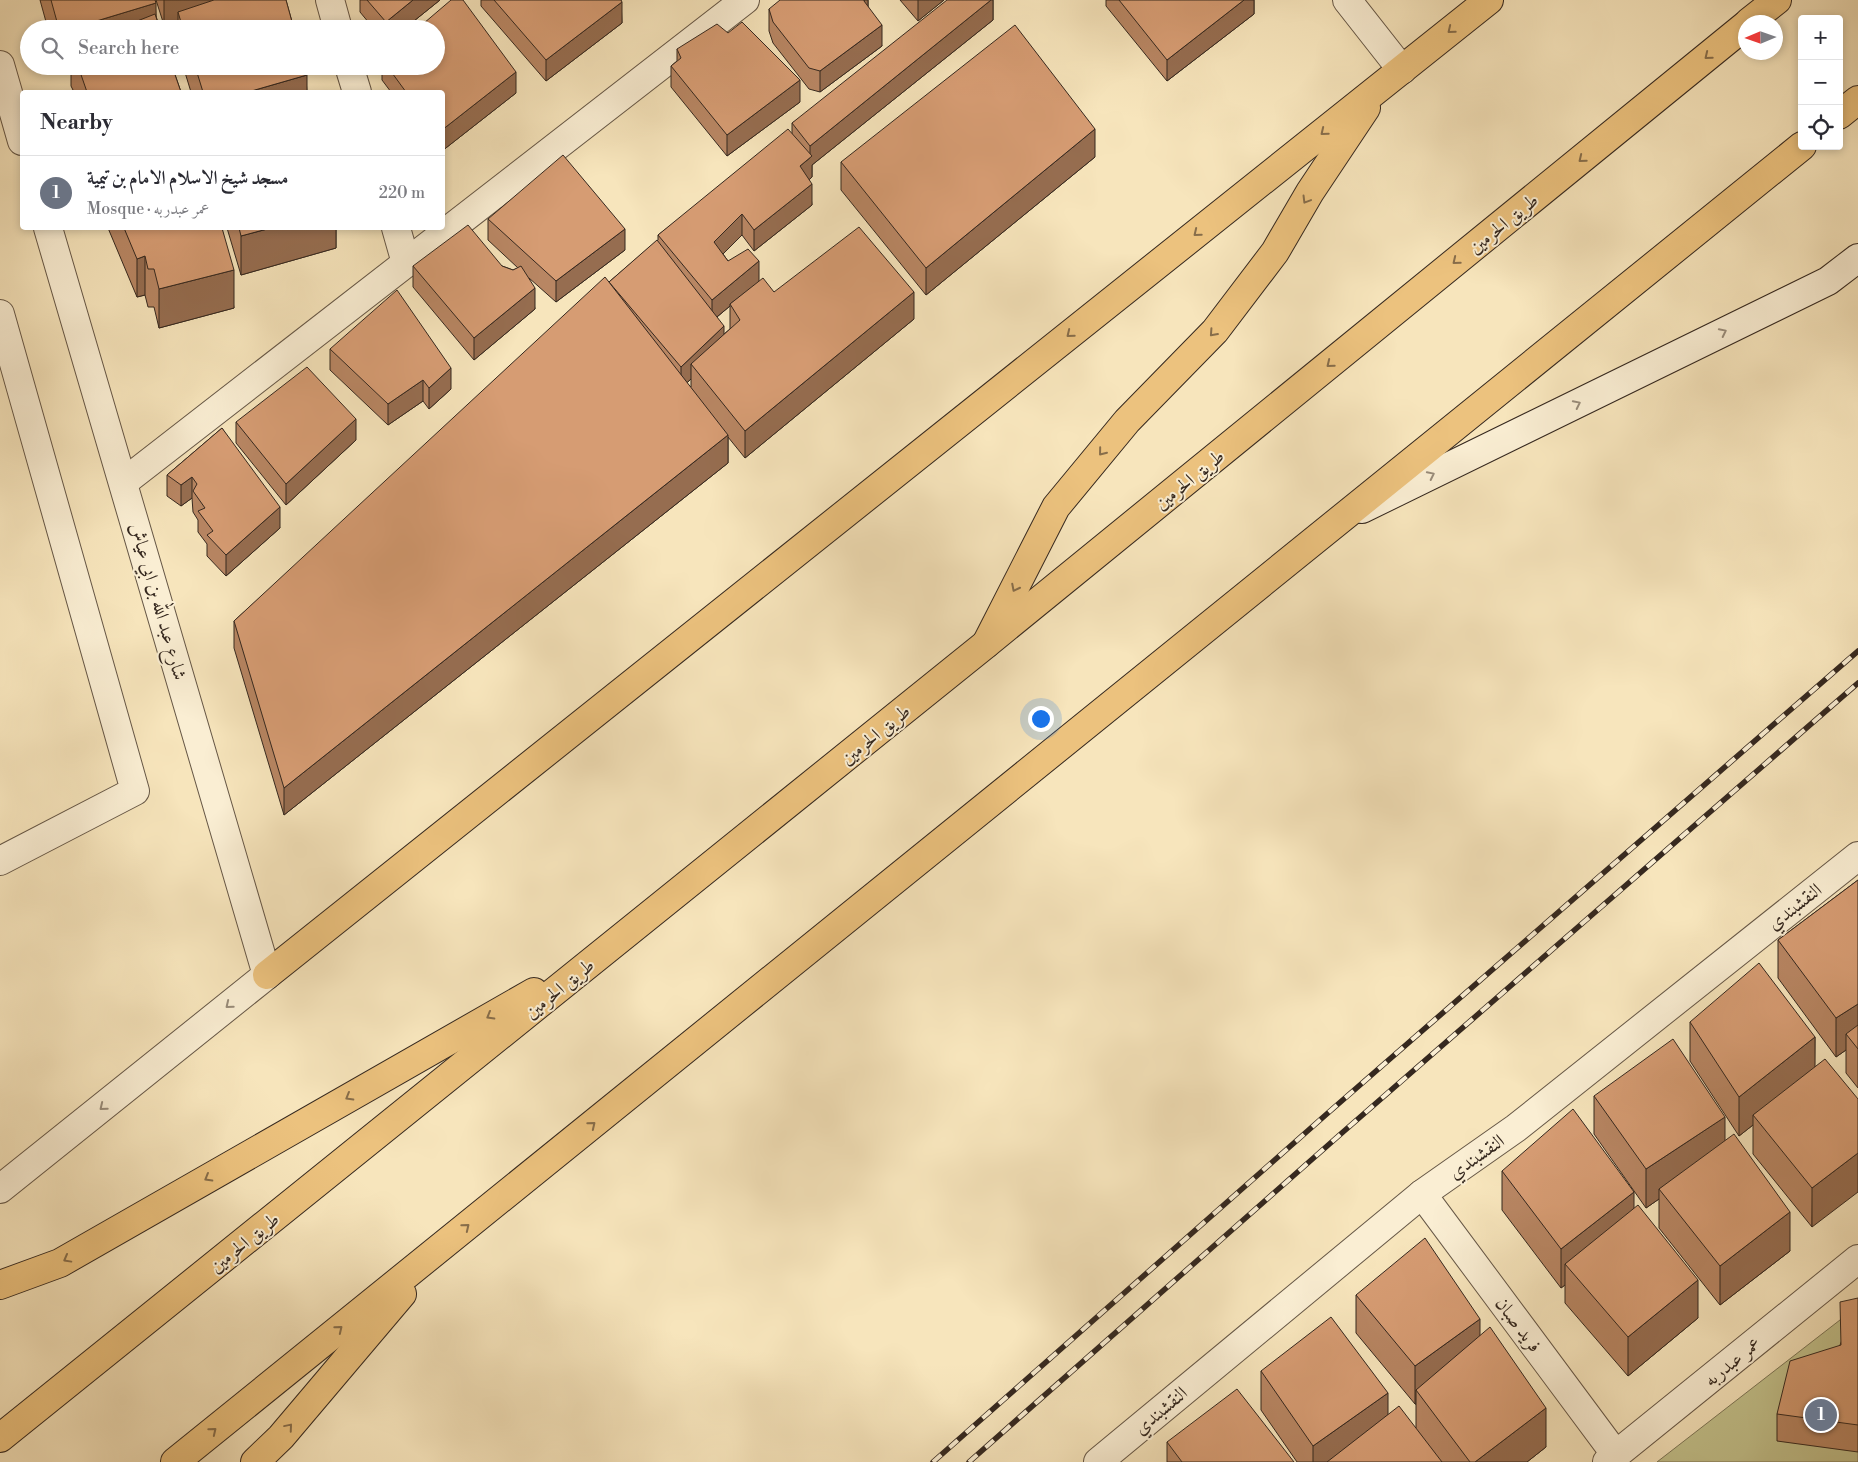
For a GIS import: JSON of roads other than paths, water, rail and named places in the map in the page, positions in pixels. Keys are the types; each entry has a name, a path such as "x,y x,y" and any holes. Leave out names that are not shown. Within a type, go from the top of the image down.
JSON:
{"main road":[{"path":"267,975 1489,0"},
{"path":"1758,15 1777,0"},
{"name":"طريق الحرمين","path":"0,1438 986,644 1738,33"},
{"path":"986,644 1056,507 1127,421 1215,331 1275,252 1310,192 1381,86"},
{"path":"1843,112 1858,100"},
{"path":"175,1462 1798,149"},
{"path":"0,1285 60,1263 608,949"},
{"path":"255,1462 281,1437 445,1244"}],"street":[{"path":"330,0 336,20"},
{"path":"124,482 745,0"},
{"path":"1347,0 1402,70"},
{"path":"0,65 20,133"},
{"path":"352,75 356,90"},
{"name":"شارع عبد الله بن ابي عياش","path":"49,230 267,975"},
{"path":"397,230 406,263"},
{"path":"1340,520 1828,281 1858,258"},
{"path":"0,314 135,791 0,861"},
{"name":"النقشبندي","path":"1098,1462 1422,1194 1516,1128 1858,856"},
{"path":"0,1189 267,975"},
{"name":"فريد صبان","path":"1422,1194 1611,1458"},
{"name":"عمر عبدربه","path":"1611,1458 1858,1259"}],"railway":[{"path":"933,1462 1329,1112 1858,651"},
{"path":"969,1462 1343,1132 1858,683"}],"place":[{"name":"مسجد شيخ الاسلام الامام بن تيمية","path":"1821,1415"}]}
